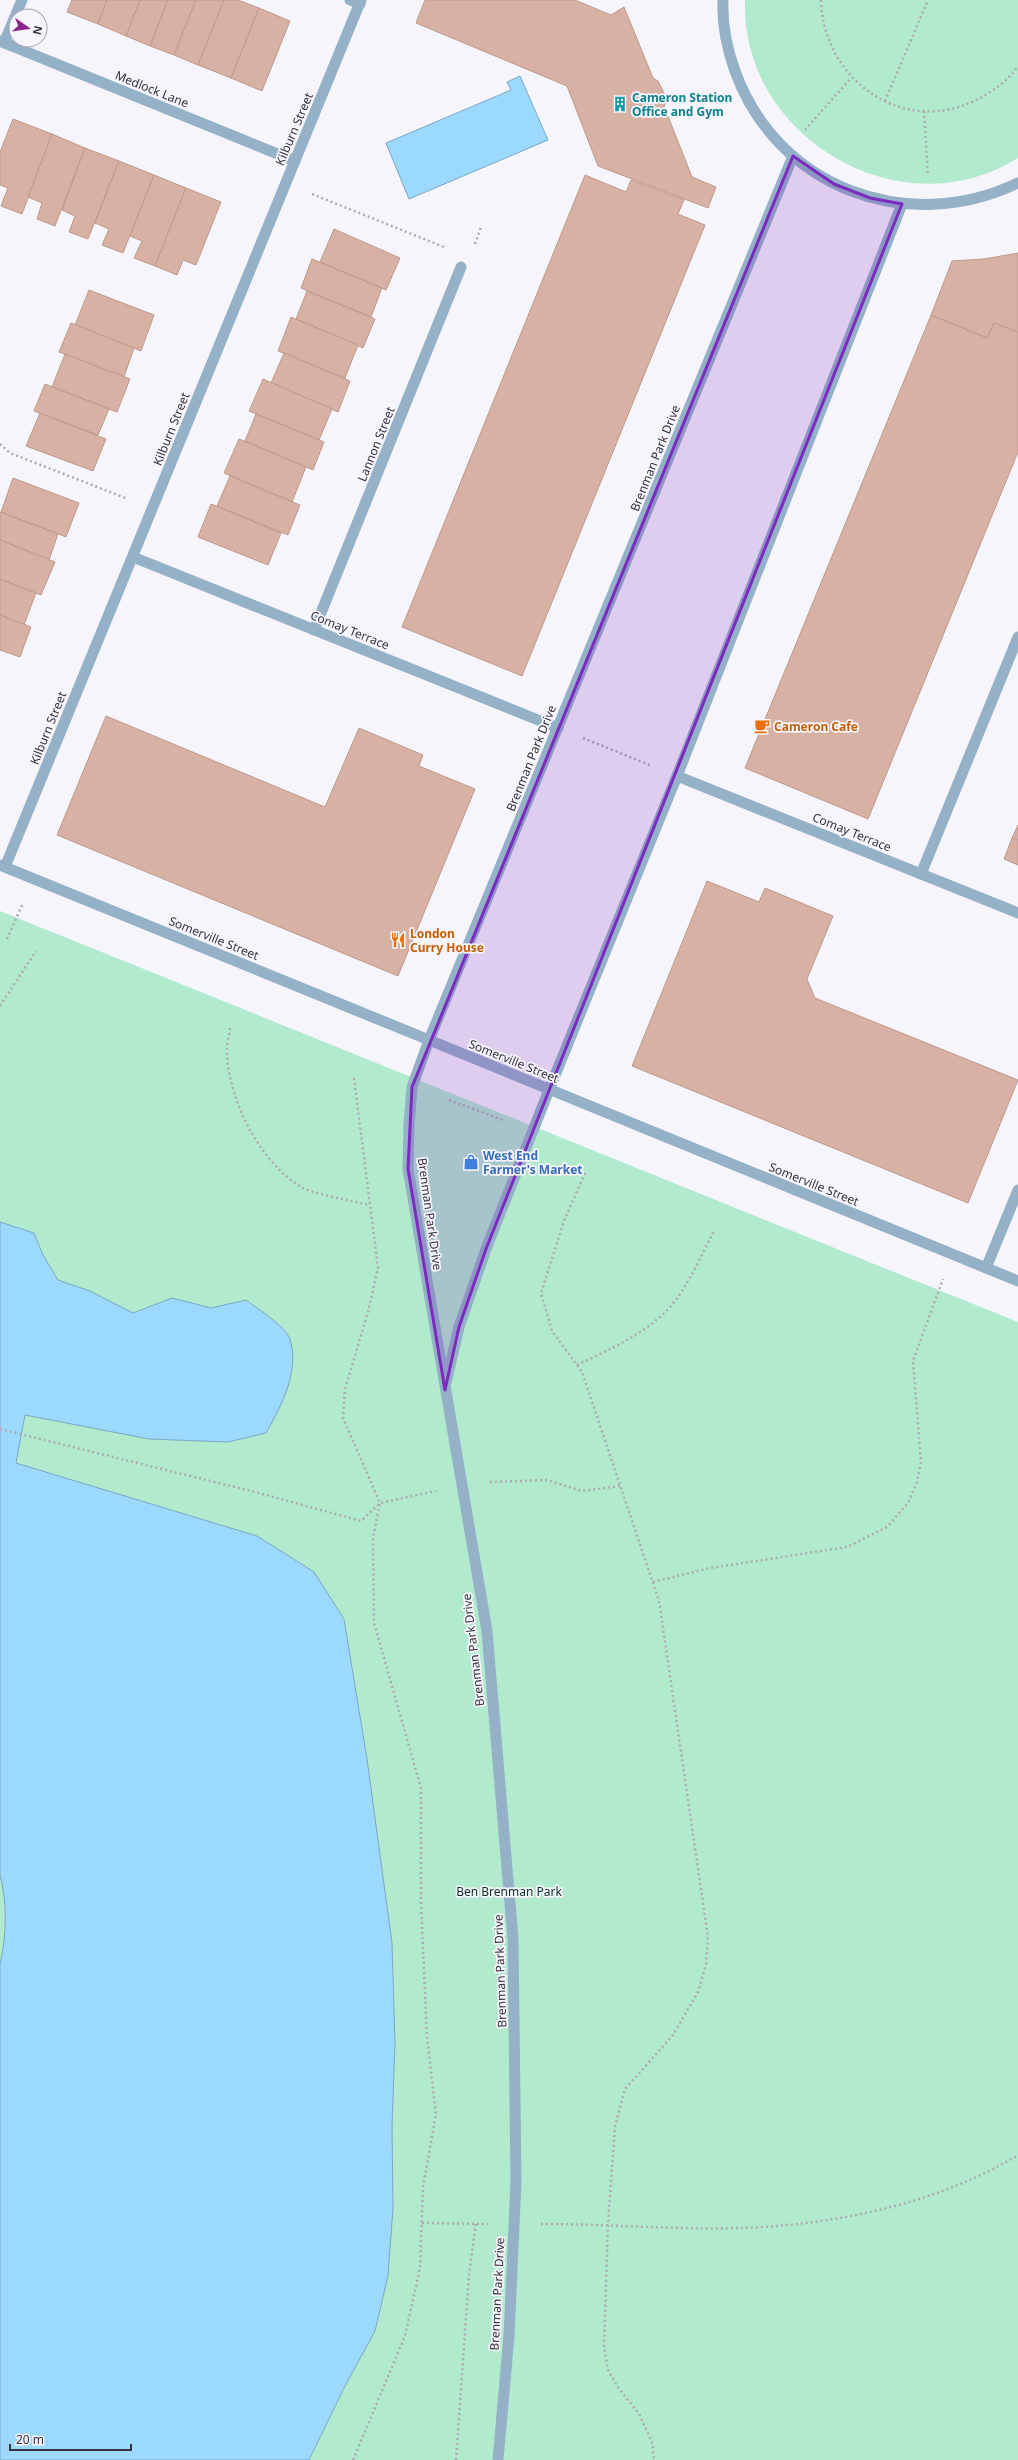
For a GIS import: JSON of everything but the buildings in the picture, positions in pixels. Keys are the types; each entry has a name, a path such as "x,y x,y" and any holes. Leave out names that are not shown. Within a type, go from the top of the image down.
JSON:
{"street":[{"path":"2,42 22,0"},
{"path":"723,0 725,32 740,83 749,103 766,127 793,156 834,184 870,198 902,204 928,206 956,204 995,194 1018,183"},
{"name":"Kilburn Street","path":"3,866 133,557 295,161 357,1"},
{"name":"Medlock Lane","path":"2,42 295,161"},
{"name":"Brenman Park Drive","path":"498,2460 509,2336 516,2182 513,1939 487,1631 408,1169 412,1087 429,1040 793,156"},
{"name":"Brenman Park Drive","path":"445,1390 458,1327 486,1249 677,776 902,204"},
{"name":"Lannon Street","path":"314,630 461,267"},
{"name":"Comay Terrace","path":"133,557 558,728"},
{"path":"921,874 1018,637"},
{"name":"Comay Terrace","path":"677,776 1018,913"},
{"name":"Somerville Street","path":"3,866 1018,1281"},
{"path":"986,1268 1018,1190"}],"path":[{"path":"821,0 821,18 827,38 839,62 852,78 866,91 885,101 907,109 924,111 947,110 968,104 998,87 1018,66"},
{"path":"885,101 928,0"},
{"path":"805,131 852,78"},
{"path":"924,111 928,179"},
{"path":"285,183 447,248"},
{"path":"0,444 10,453 152,508"},
{"path":"558,728 677,776"},
{"path":"7,939 34,879"},
{"path":"0,1006 36,951"},
{"path":"230,1028 226,1054 231,1087 250,1129 272,1162 302,1188 369,1205"},
{"path":"352,2460 405,2336 420,2268 423,2186 436,2114 427,2038 421,1902 421,1788 374,1623 373,1538 380,1503 343,1418 345,1388 368,1312 378,1268 354,1078"},
{"path":"449,1100 503,1120"},
{"path":"585,1173 564,1221 541,1293 552,1331 582,1372 659,1601 708,1937 706,1964 698,1992 673,2036 625,2089 615,2126 608,2224 604,2347 608,2370 617,2386 639,2414 652,2442 654,2460"},
{"path":"577,1365 640,1333 662,1315 680,1292 714,1231"},
{"path":"653,1582 710,1568 847,1547 887,1527 908,1503 917,1482 921,1462 913,1362 953,1254"},
{"path":"0,1429 361,1521 380,1503 500,1480 547,1480 582,1491 620,1486"},
{"path":"608,2224 687,2228 752,2227 832,2219 913,2201 942,2191 996,2167 1018,2155"},
{"path":"456,2460 469,2275 476,2224"}],"highlighted area":[{"path":"793,156 834,184 870,198 902,204 486,1249 459,1327 445,1390 408,1169 412,1087"}],"green space":[{"path":"745,0 1018,0 1018,158 972,178 925,184 879,177 836,158 798,130 769,93 750,49"},
{"name":"Ben Brenman Park","path":"0,911 1018,1322 1018,2460 0,2460"}],"water":[{"path":"520,76 548,140 409,199 386,143 511,90 507,82"},
{"path":"0,1222 34,1233 43,1255 58,1280 90,1291 133,1313 172,1298 211,1308 246,1300 277,1323 290,1339 293,1364 291,1376 283,1400 266,1433 228,1442 149,1439 25,1415 16,1463 257,1536 314,1572 344,1619 367,1759 392,1943 395,2043 392,2126 393,2208 388,2276 375,2331 345,2386 309,2460 0,2460 0,1964 5,1930 5,1907 0,1874"}],"place":[{"name":"Cameron Station Office and Gym","path":"620,104"},
{"name":"Cameron Cafe","path":"762,726"},
{"name":"London Curry House","path":"398,940"},
{"name":"West End Farmer's Market","path":"471,1162"}]}
